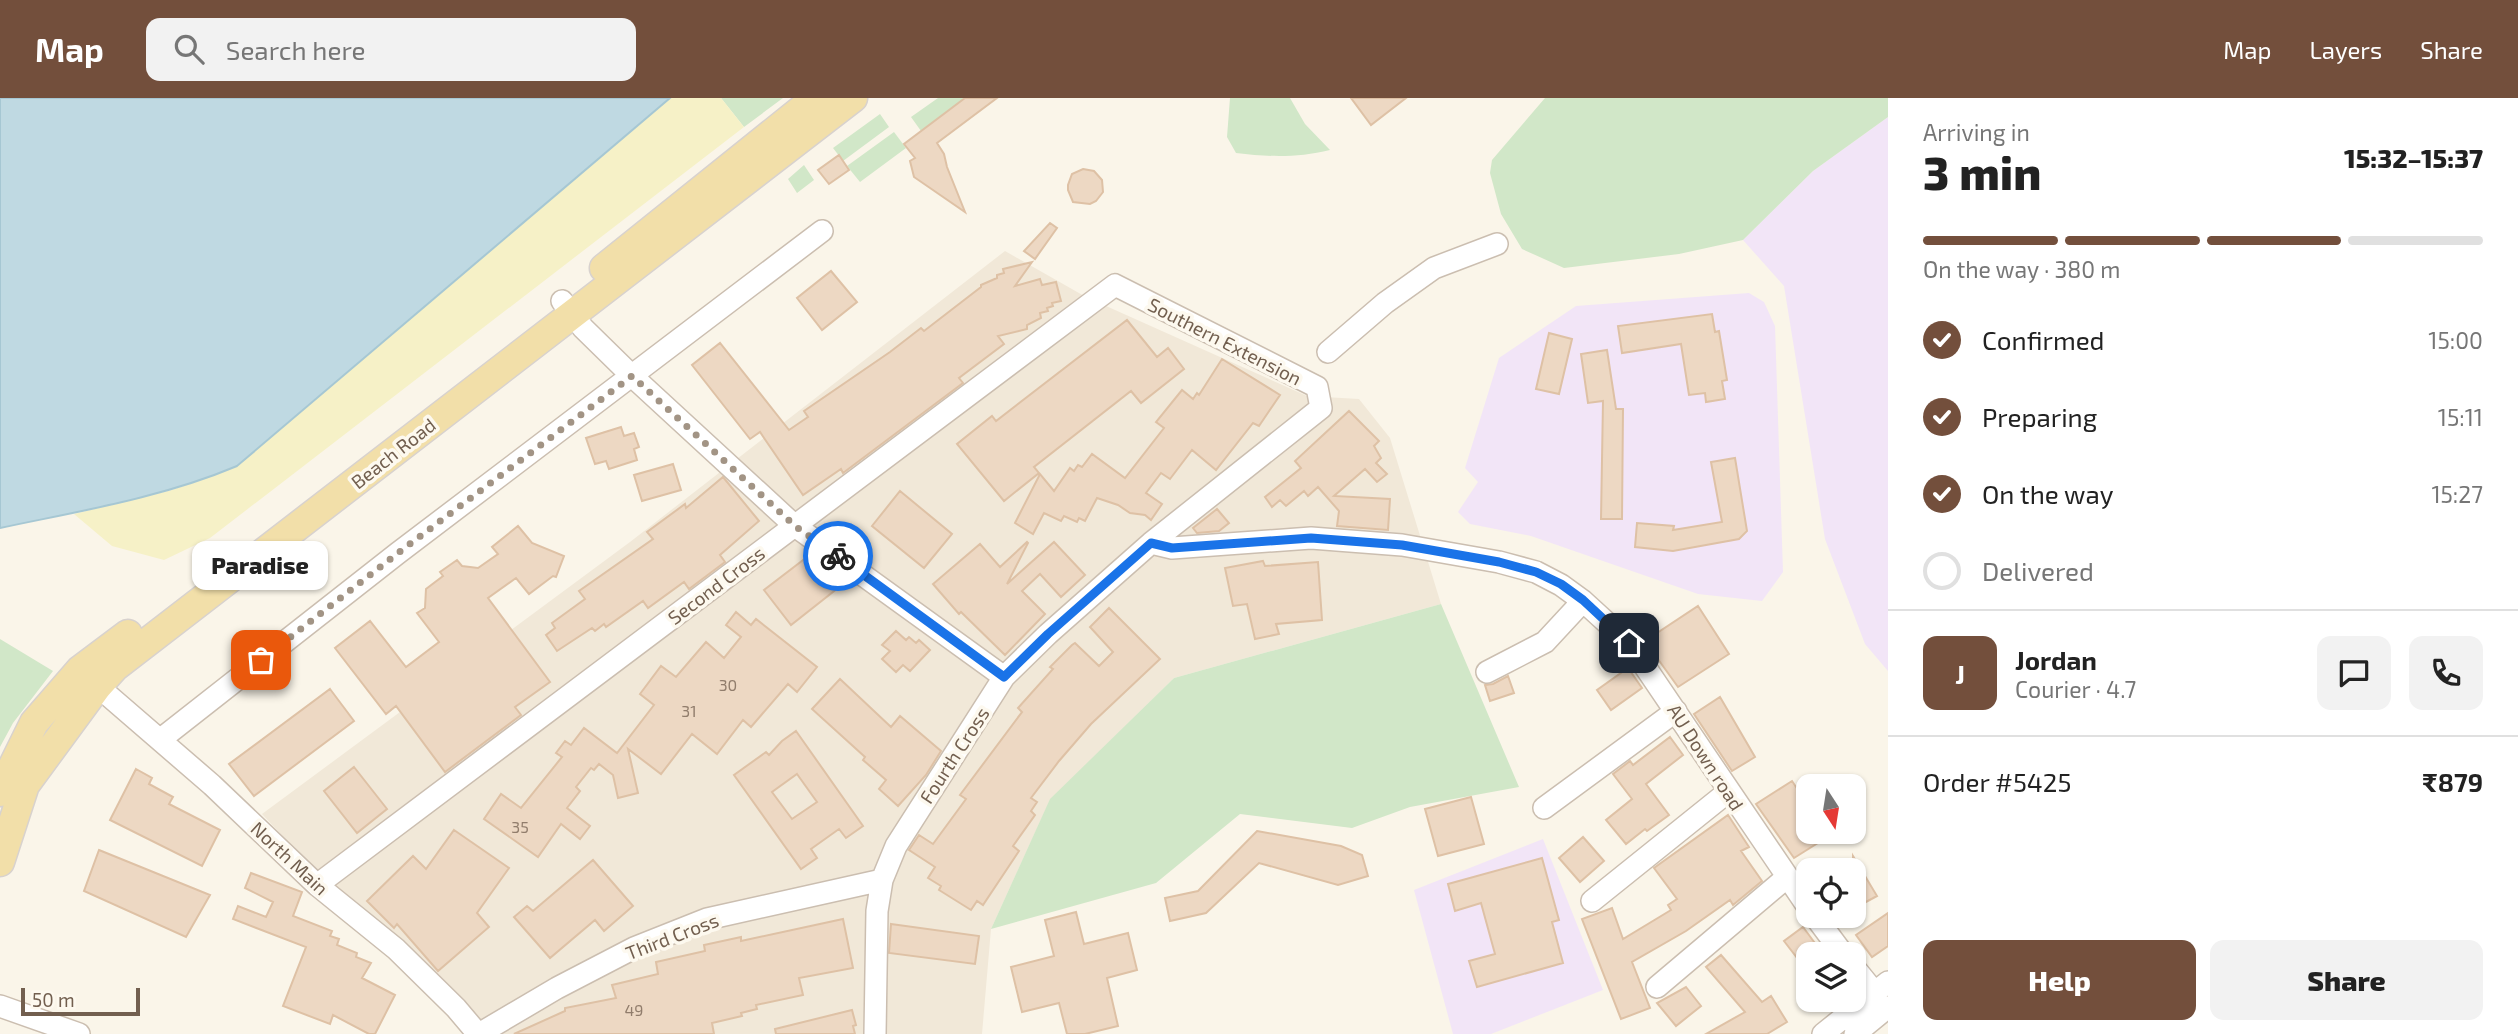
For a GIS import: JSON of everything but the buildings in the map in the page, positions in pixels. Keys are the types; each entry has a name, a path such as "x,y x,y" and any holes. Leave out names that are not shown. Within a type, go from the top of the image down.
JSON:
{"main road":[{"name":"Beach Road","path":"0,792 34,723 88,679 115,667 567,308 816,98"},
{"name":"Beach Road","path":"567,308 853,98"},
{"name":"Beach Road","path":"0,862 25,785 88,679"}],"street":[{"path":"161,739 398,553 822,231"},
{"path":"1328,352 1385,303 1434,268 1497,244"},
{"name":"Southern Extension","path":"1115,285 1317,387 1321,408"},
{"name":"Second Cross","path":"317,885 1115,285"},
{"path":"567,308 632,376 795,526 1004,677"},
{"name":"Fourth Cross","path":"875,1034 877,911 882,880 896,845 1004,677 1048,634 1151,543 1321,408"},
{"name":"AU Down road","path":"1151,543 1172,548 1311,538 1402,545 1499,562 1536,572 1561,584 1583,600 1629,643 1796,891"},
{"path":"1487,672 1545,642 1583,600"},
{"name":"North Main","path":"88,679 161,739 269,837 317,885 396,949 456,1008 478,1034"},
{"path":"1544,808 1676,711"},
{"path":"1592,901 1729,791"},
{"path":"1657,986 1786,878"},
{"name":"Third Cross","path":"478,1034 557,988 634,948 707,919 882,880"},
{"path":"1866,978 1884,994"},
{"path":"1823,1034 1884,994"},
{"path":"1855,1034 1884,994"},
{"path":"0,1006 79,1034"}],"shaded area":[{"path":"1888,117 1888,671 1865,644 1825,539 1784,286 1743,240 1813,171"},
{"path":"1005,251 1086,297 1307,396 1359,399 1390,438 1441,604 1174,678 1050,800 991,929 982,1034 493,1034 462,998 306,861 262,814 630,542"},
{"path":"1749,293 1764,302 1775,326 1783,572 1762,601 1698,594 1531,536 1470,524 1458,512 1478,482 1465,468 1499,358 1576,306"},
{"path":"1543,839 1603,990 1491,1034 1453,1034 1414,890"}],"green space":[{"path":"721,98 783,98 744,127"},
{"path":"938,98 965,98 921,131 911,117"},
{"path":"1230,98 1290,98 1305,124 1330,150 1283,156 1236,153 1227,137"},
{"path":"1545,98 1888,98 1888,117 1813,171 1743,240 1679,254 1564,268 1522,249 1501,214 1490,173 1492,160"},
{"path":"880,114 889,127 843,161 833,148"},
{"path":"894,132 906,148 860,182 847,166"},
{"path":"804,165 814,180 797,193 788,179"},
{"path":"1441,604 1519,787 1410,807 1352,828 1240,814 1156,883 991,929 1050,799 1174,678"},
{"path":"0,639 53,671 13,723 0,747"}],"sand":[{"path":"670,98 721,98 744,127 210,538 164,560 112,546 74,514 172,490 237,466"}],"water":[{"path":"0,98 670,98 237,466 150,495 0,528"}],"way so far":[{"path":"261,660 632,376 795,526 838,556"}],"place":[{"name":"Paradise","path":"261,660"}],"route":[{"path":"838,556 1004,677 1048,634 1151,543 1172,548 1311,538 1402,545 1499,562 1536,572 1561,584 1583,600 1629,643"}]}
